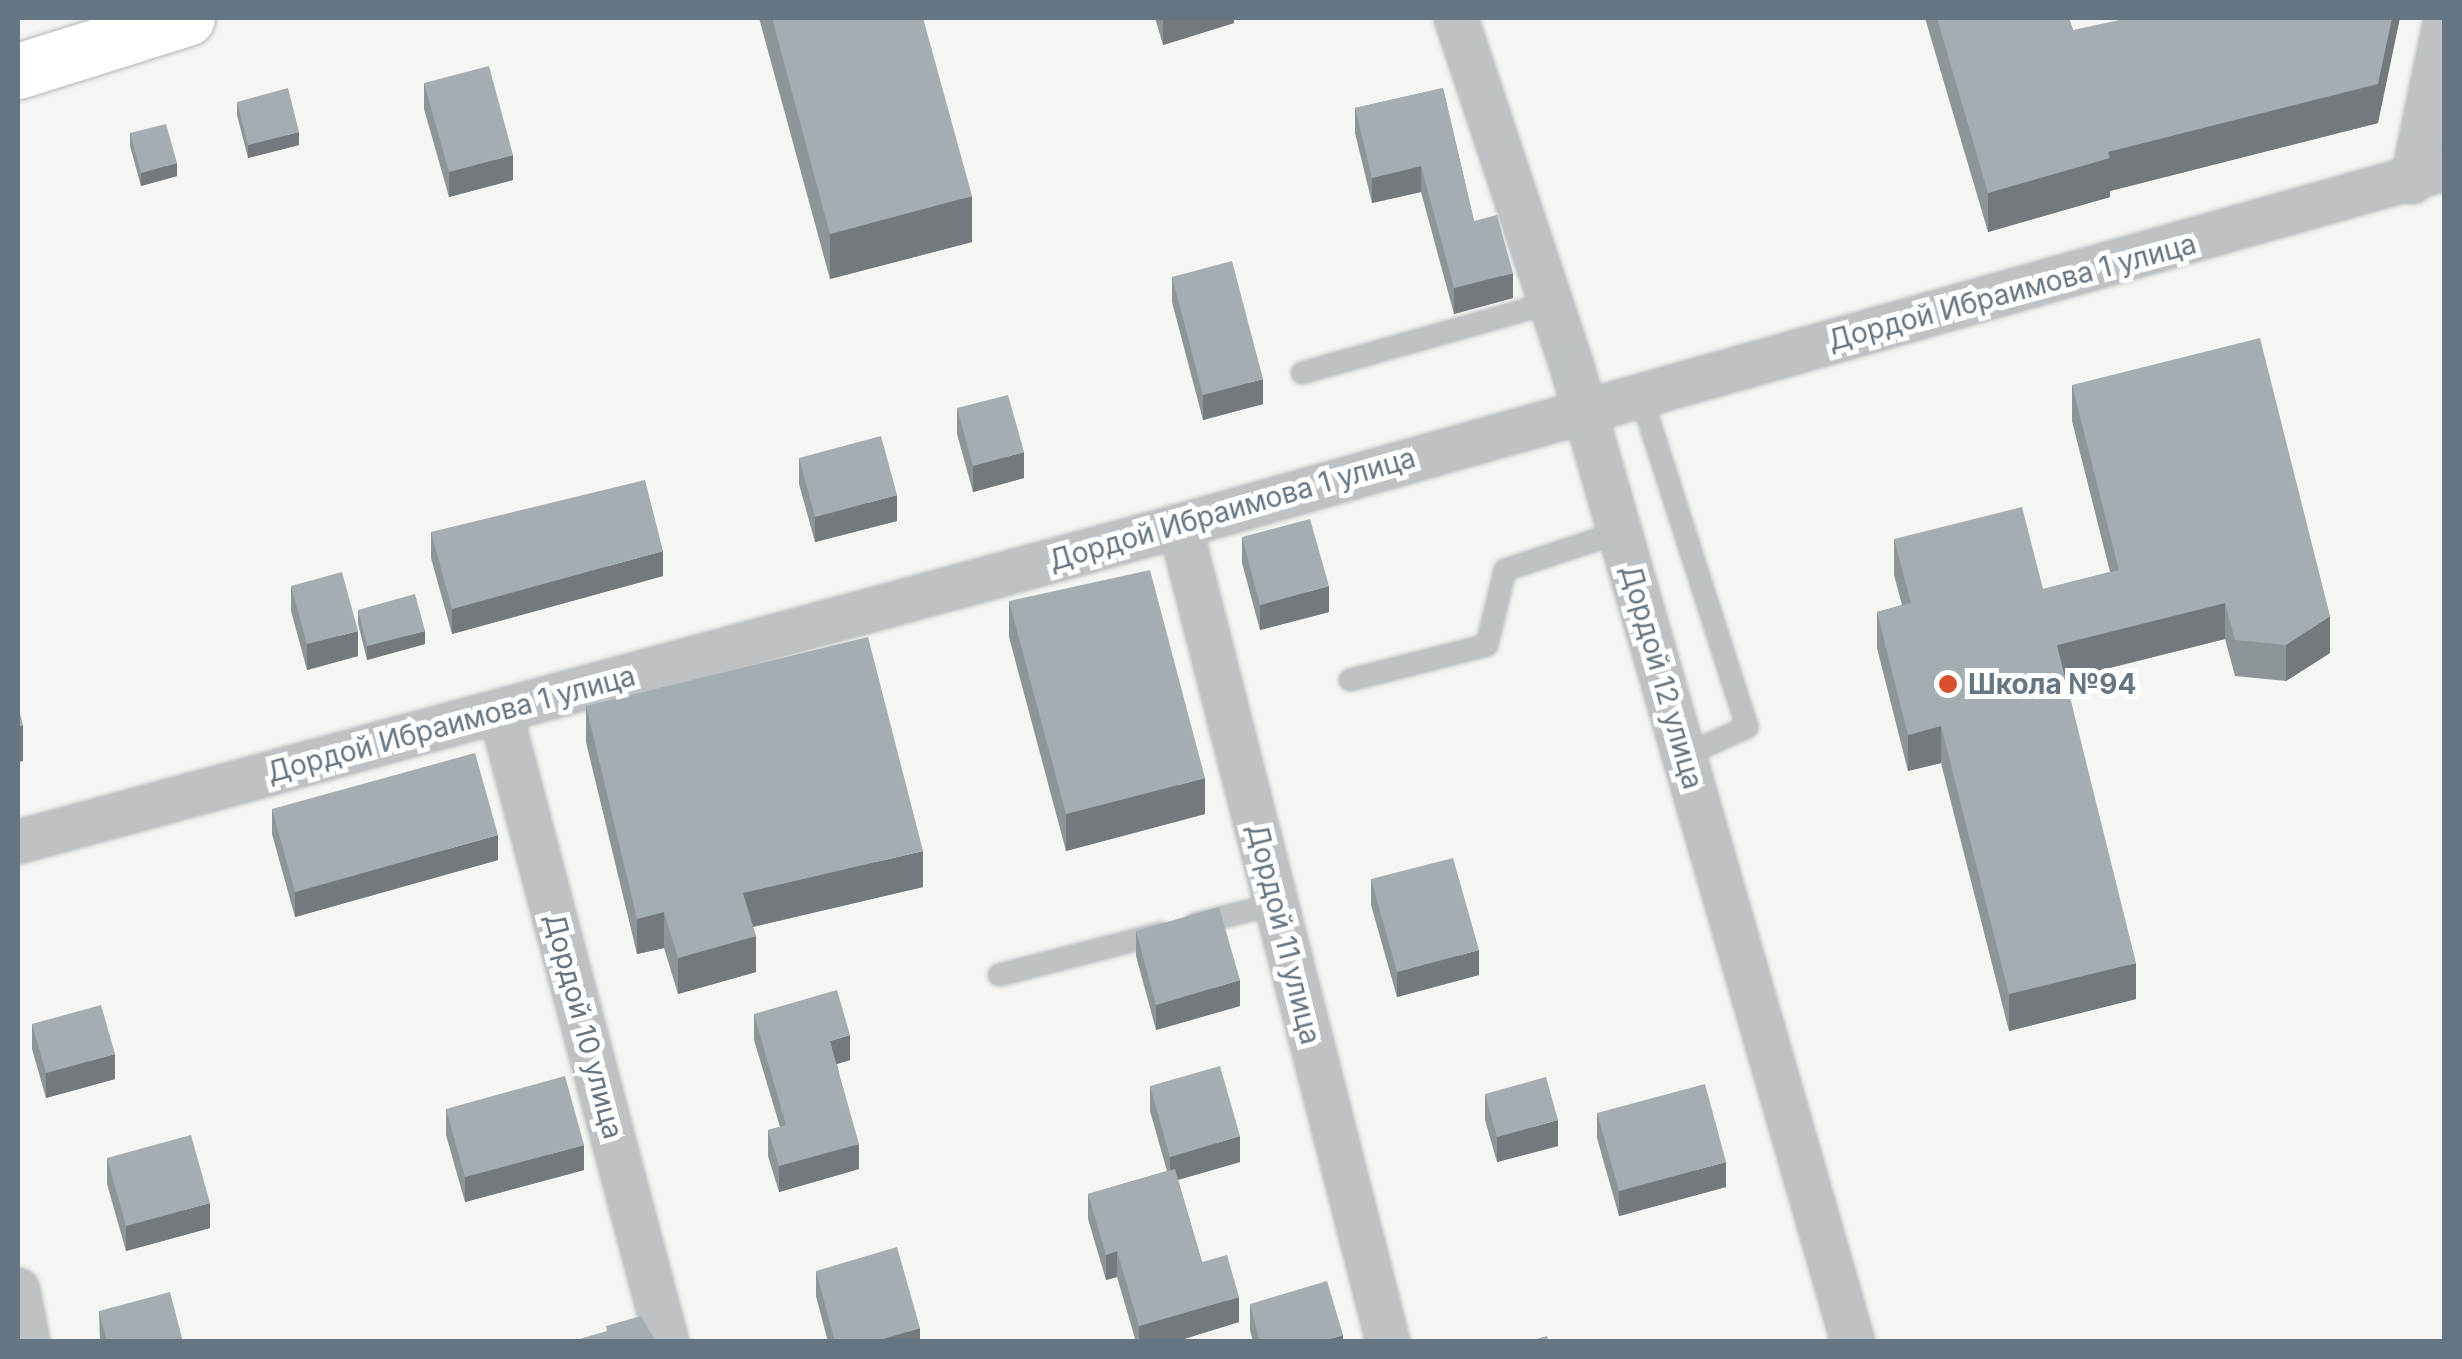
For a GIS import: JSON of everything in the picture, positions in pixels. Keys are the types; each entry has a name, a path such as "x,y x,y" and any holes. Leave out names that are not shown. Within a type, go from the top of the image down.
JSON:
{"main road":[{"path":"18,72 187,18"}],"street":[{"name":"Дордой 12 улица","path":"1456,18 1584,408 1853,1342"},
{"path":"2428,176 2444,27"},
{"name":"Дордой Ибраимова 1 улица","path":"18,842 1180,526 1584,408 2428,176"},
{"name":"Дордой 11 улица","path":"1180,526 1388,1342"},
{"name":"Дордой 10 улица","path":"500,711 667,1342"},
{"path":"18,1290 28,1342"}],"lane":[{"path":"1302,373 1550,304"},
{"path":"1640,393 1747,727 1684,756"},
{"path":"1350,680 1488,646 1505,570 1620,532"},
{"path":"1000,975 1276,904"}],"building":[{"path":"772,18 923,18 972,196 830,234"},
{"path":"1937,18 2069,18 2073,30 2129,18 2392,18 2378,84 2108,152 2110,158 1988,193"},
{"path":"489,66 513,155 449,172 424,83"},
{"path":"288,88 299,132 248,145 237,102"},
{"path":"1443,88 1474,221 1497,215 1513,273 1454,288 1421,166 1372,178 1355,108"},
{"path":"166,124 177,163 141,173 130,133"},
{"path":"1232,261 1263,379 1203,395 1172,277"},
{"path":"2260,338 2330,616 2286,645 2235,640 2225,603 2057,645 2136,963 2009,994 1941,726 1908,735 1877,612 1911,603 1894,539 2022,507 2043,589 2119,570 2072,385"},
{"path":"1008,395 1024,452 973,466 957,408"},
{"path":"881,436 897,495 815,517 799,458"},
{"path":"645,480 663,551 452,609 431,532"},
{"path":"1310,519 1329,586 1260,605 1242,537"},
{"path":"1150,570 1205,778 1066,814 1009,601"},
{"path":"342,572 358,631 307,644 291,586"},
{"path":"415,594 425,631 367,646 358,610"},
{"path":"868,637 923,851 743,893 756,936 678,958 664,912 637,919 586,706"},
{"path":"475,753 498,835 295,892 272,809"},
{"path":"1453,858 1479,950 1397,972 1371,879"},
{"path":"1219,907 1240,980 1156,1005 1136,931"},
{"path":"837,990 850,1035 830,1041 859,1144 779,1166 768,1130 786,1125 754,1014"},
{"path":"101,1005 115,1054 46,1073 32,1024"},
{"path":"1220,1066 1240,1136 1170,1157 1150,1086"},
{"path":"565,1076 584,1145 465,1177 446,1109"},
{"path":"1546,1077 1558,1120 1497,1137 1485,1094"},
{"path":"1705,1084 1726,1162 1619,1191 1597,1113"},
{"path":"191,1135 210,1203 126,1226 107,1158"},
{"path":"1175,1169 1202,1262 1227,1255 1239,1297 1139,1326 1117,1251 1106,1255 1088,1194"},
{"path":"897,1247 920,1328 873,1342 835,1342 816,1271"},
{"path":"1327,1281 1343,1335 1321,1342 1260,1342 1250,1304"},
{"path":"170,1292 183,1342 107,1342 99,1311"},
{"path":"641,1316 656,1342 569,1342 607,1331 606,1326"},
{"path":"1547,1336 1549,1342 1527,1342"}],"place":[{"name":"Школа №94","path":"1948,684"}]}
